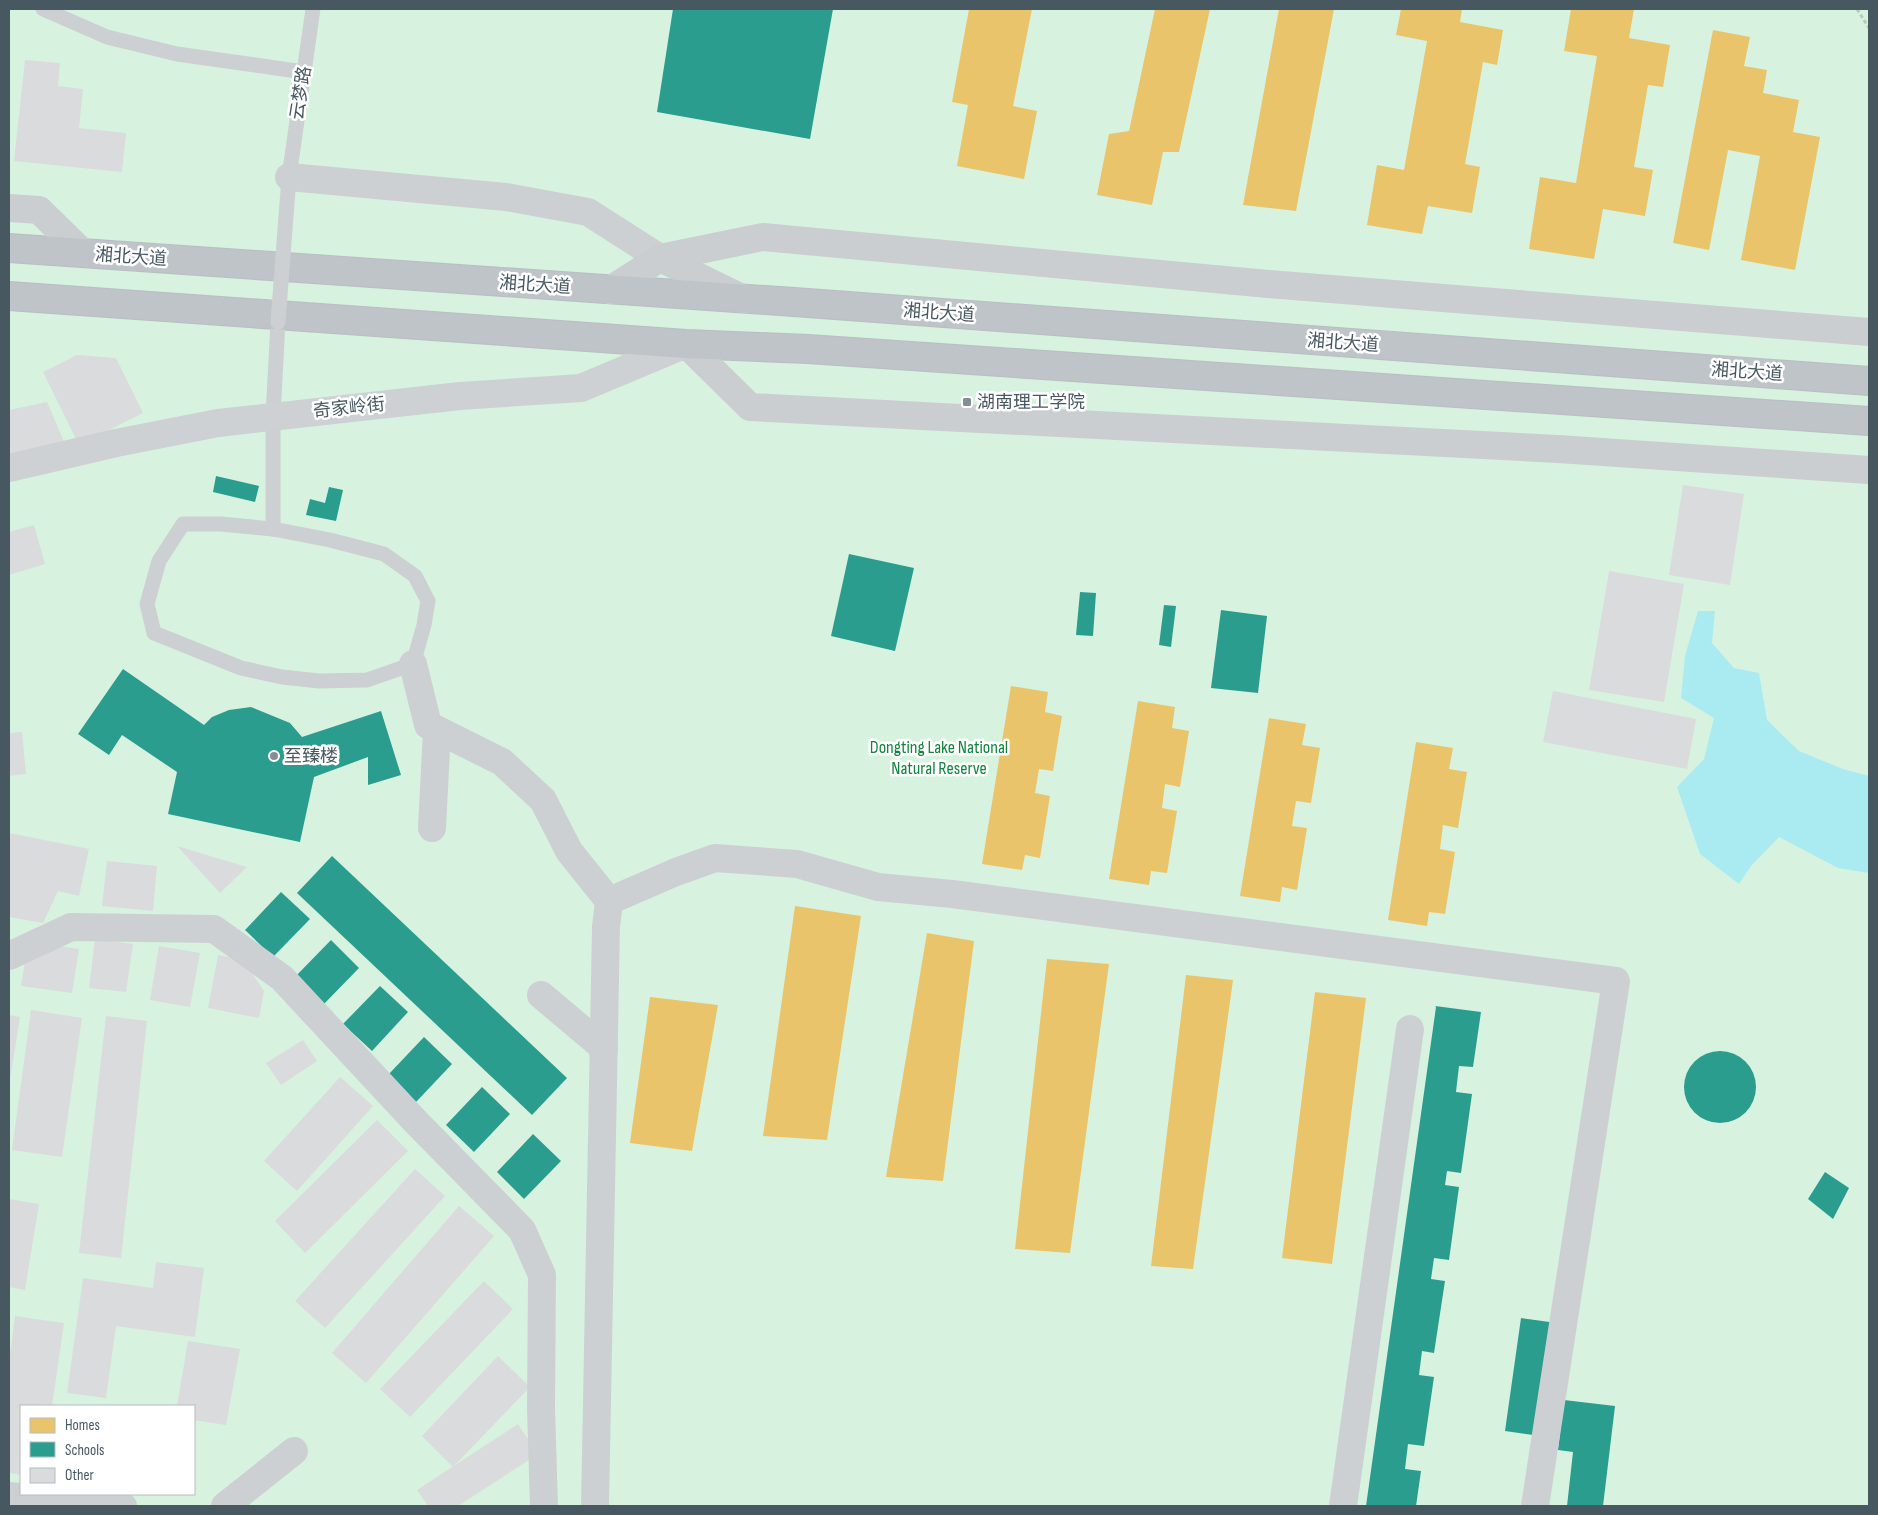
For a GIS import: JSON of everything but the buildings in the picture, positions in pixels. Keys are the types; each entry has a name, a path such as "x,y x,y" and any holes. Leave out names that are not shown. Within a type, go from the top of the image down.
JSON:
{"highway":[{"name":"湘北大道","path":"9,248 744,299 1869,381"},
{"path":"9,296 686,344 828,350 1869,421"}],"main road":[{"path":"9,208 39,210 84,253"},
{"path":"610,290 660,258 763,237 1268,284 1869,332"},
{"path":"660,258 744,299"},
{"path":"686,344 750,407 1558,449 1869,470"}],"street":[{"path":"289,177 506,197 588,212 660,258"},
{"name":"奇家岭街","path":"9,468 209,424 460,396 581,388 686,344"},
{"path":"413,664 428,725 502,762 543,800 569,852 609,901 606,927 595,1506"},
{"path":"432,828 437,730"},
{"path":"609,901 676,872 715,858 797,864 878,887 962,895 1616,981 1535,1506"},
{"path":"9,956 71,927 214,929 282,978 416,1122 522,1230 542,1275 541,1409 544,1506"},
{"path":"541,995 604,1048"},
{"path":"1343,1506 1410,1029"},
{"path":"225,1506 294,1451"},
{"path":"9,1496 123,1506"}],"lane":[{"path":"43,9 68,14 107,37 177,54 304,72"},
{"name":"云梦路","path":"273,529 274,416 289,177 313,9"},
{"path":"183,524 221,524 273,529 330,540 384,554 415,576 428,601 413,664 367,680 319,681 282,677 241,668 154,633 146,604 159,561 183,524"}],"path":[{"path":"1857,9 1869,28"}],"green space":[{"name":"Dongting Lake National Natural Reserve","path":"9,9 1869,9 1869,1506 9,1506"}],"water":[{"path":"1698,611 1715,611 1712,643 1734,668 1759,673 1767,720 1799,751 1843,769 1869,776 1869,873 1838,868 1779,837 1751,866 1739,884 1700,854 1677,787 1704,759 1714,718 1681,698 1685,656"}],"place":[{"name":"湖南理工学院","path":"967,402"},
{"name":"至臻楼","path":"274,756"}]}
